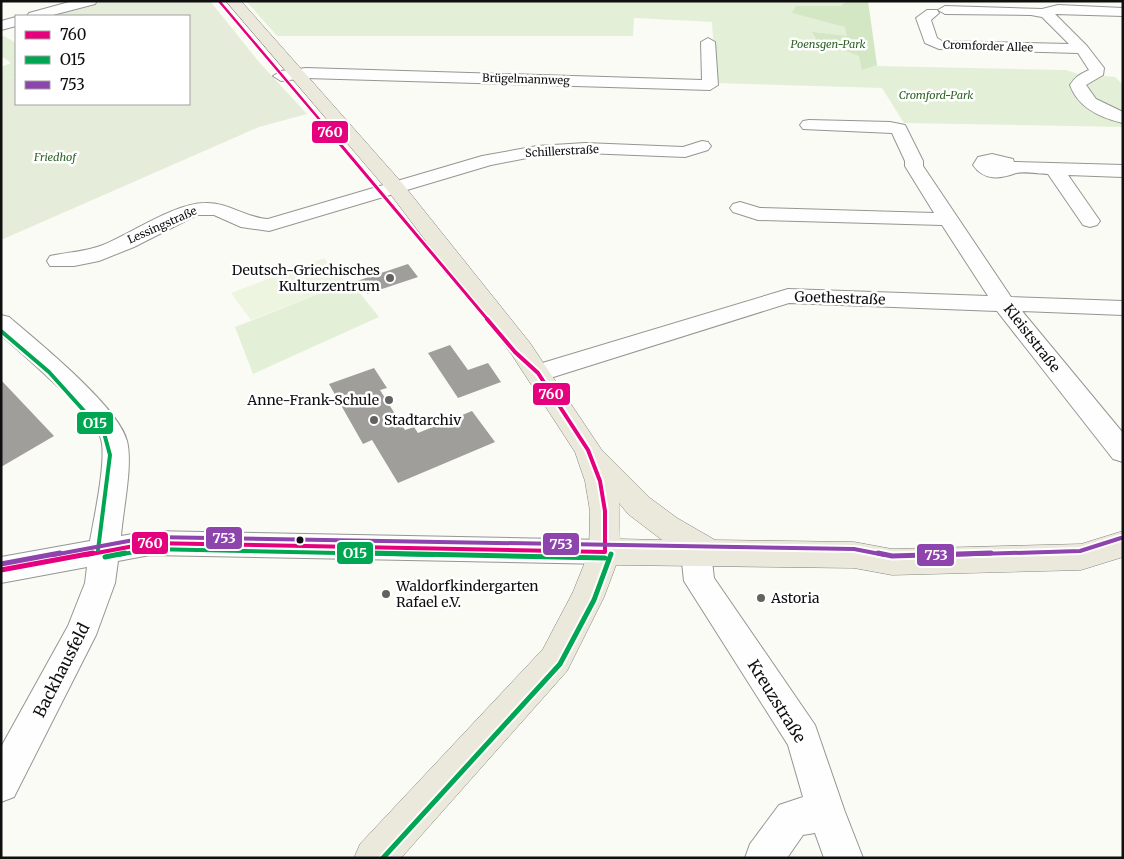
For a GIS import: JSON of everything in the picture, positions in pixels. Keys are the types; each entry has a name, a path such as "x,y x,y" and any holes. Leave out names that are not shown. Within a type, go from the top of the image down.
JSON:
{"main road":[{"path":"219,1 290,75"},
{"path":"233,1 290,75 388,190 515,352 538,373 588,450 639,506 703,553"},
{"path":"374,858 555,660 588,597 605,552 605,511 602,491 588,450"},
{"path":"605,552 854,555 892,562 1082,557 1123,544"}],"street":[{"path":"37,15 71,3 90,1"},
{"name":"Cromforder Allee","path":"1082,49 939,45 930,40 923,18 939,11 982,9 1042,12 1058,9 1123,12"},
{"path":"1042,12 1052,16 1082,49 1096,68 1097,72 1084,78 1078,85 1080,95 1091,104 1123,118"},
{"path":"1,26 15,21"},
{"name":"Brügelmannweg","path":"290,75 710,85 708,42"},
{"name":"Kleiststraße","path":"809,125 899,129 914,161 914,166 1004,304 1123,452"},
{"name":"Schillerstraße","path":"388,190 488,160 537,151 585,148 685,152 702,146"},
{"path":"1009,167 1123,170"},
{"path":"1052,168 1090,221"},
{"name":"Lessingstraße","path":"58,261 69,261 97,255 199,208 220,209 248,224 269,225 388,190"},
{"path":"740,208 758,214 947,219"},
{"name":"Goethestraße","path":"538,373 788,296 1123,308"},
{"name":"Backhausfeld","path":"1,784 80,635 100,583 115,465 114,439 102,419 42,367 3,327"},
{"path":"1,570 150,543 605,552"},
{"name":"Kreuzstraße","path":"703,553 699,580 802,737 826,812 844,858"},
{"path":"764,858 792,818 826,812"}],"green space":[{"name":"Friedhof","path":"104,1 210,1 259,62 307,114 259,127 1,240 1,81 15,76 15,105 190,105 190,15 52,15"},
{"path":"246,1 865,1 866,22 877,66 1066,70 1078,74 1115,77 1123,85 1123,127 904,123 882,88 716,83 712,22 634,18 633,36 277,36"},
{"name":"Poensgen-Park","path":"847,1 868,1 877,65 862,70 859,56 841,49 824,51 812,32 847,36 845,27 792,13 796,6 841,6"},
{"path":"4,36 15,42 15,76 1,81 1,67 11,63 1,56 1,37"},
{"path":"324,258 346,283 251,320 231,293"},
{"path":"346,283 359,292 379,317 253,374 235,327"}],"building":[{"name":"Deutsch-Griechisches Kulturzentrum","path":"408,264 418,277 367,294 357,281"},
{"path":"450,345 468,370 488,363 501,382 458,398 428,353"},
{"name":"Stadtarchiv","path":"374,368 387,388 380,390 405,430 414,427 418,433 472,411 495,442 398,483 372,440 363,444 329,384"},
{"path":"1,380 54,436 1,467"}],"transit line":[{"name":"760","path":"219,1 515,352 538,373 588,450 600,481 605,511 605,552"},
{"name":"O15","path":"1,331 49,372 104,433 110,455 98,550"},
{"name":"753","path":"1,564 150,537 854,549 892,556 1080,551 1121,538"},
{"name":"760","path":"1,570 150,543 605,552"},
{"name":"O15","path":"105,557 150,549 605,558"},
{"name":"O15","path":"383,858 560,664 594,600 611,554"}],"place":[{"name":"Deutsch-Griechisches Kulturzentrum","path":"390,278"},
{"name":"Anne-Frank-Schule","path":"389,400"},
{"name":"Stadtarchiv","path":"374,420"},
{"name":"Waldorfkindergarten Rafael e.V.","path":"386,594"},
{"name":"Astoria","path":"761,598"}],"park label":[{"name":"Cromford-Park","path":"936,95"}]}
